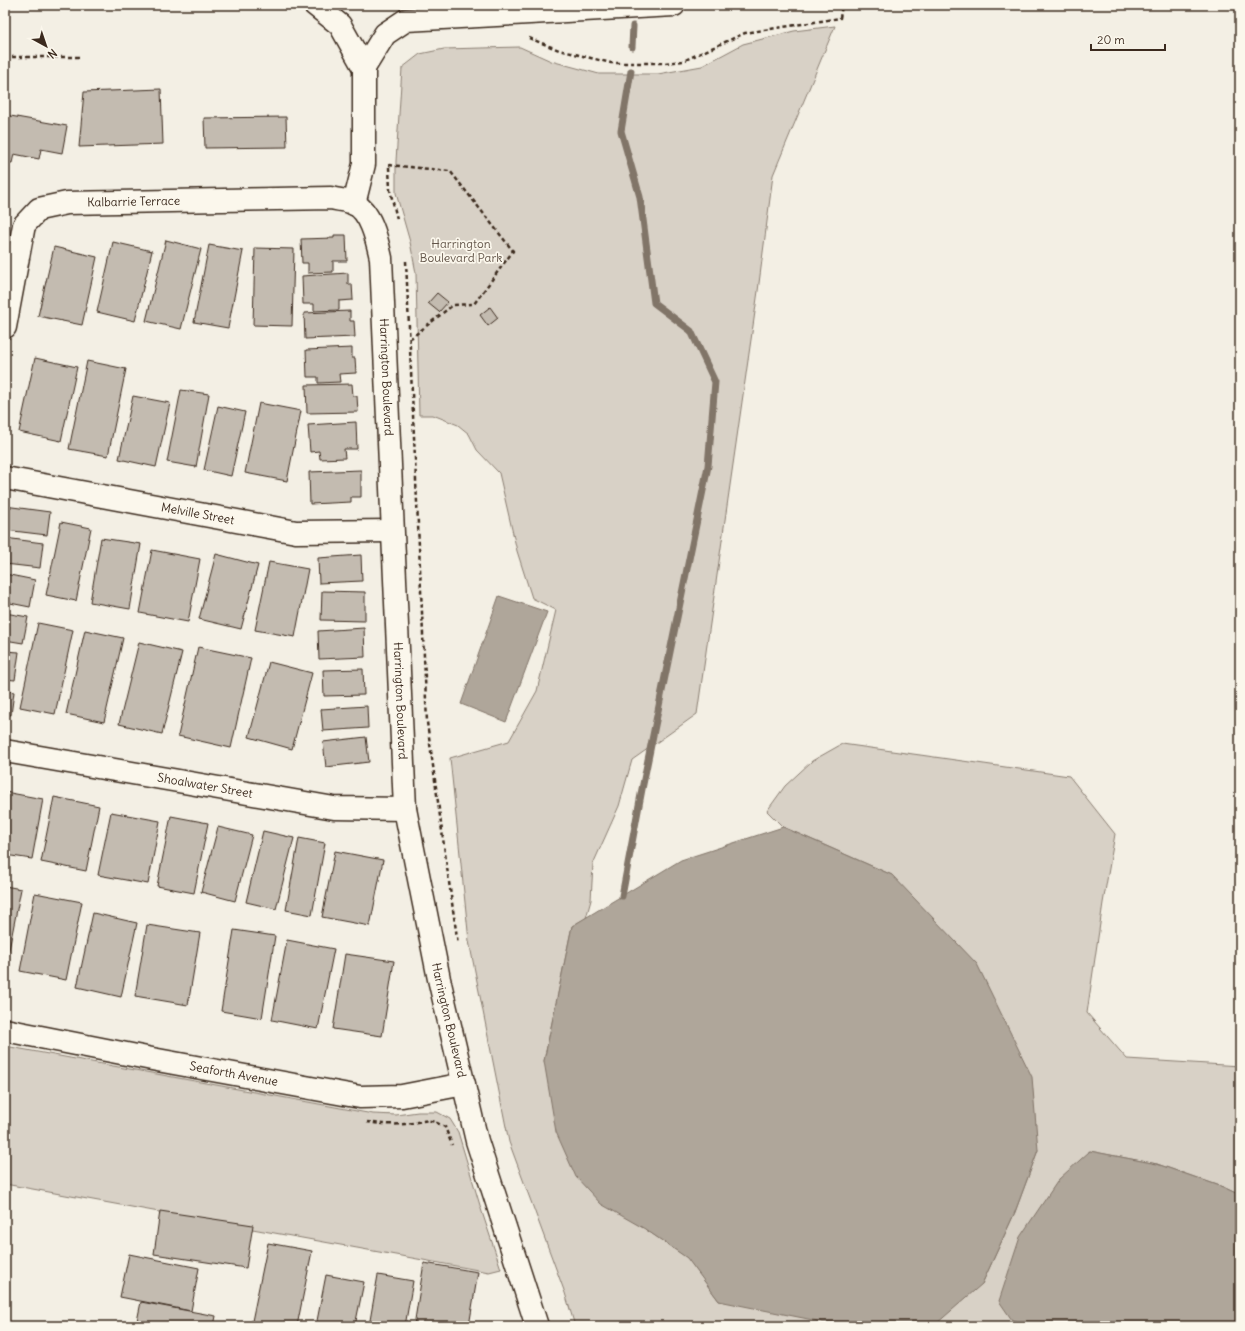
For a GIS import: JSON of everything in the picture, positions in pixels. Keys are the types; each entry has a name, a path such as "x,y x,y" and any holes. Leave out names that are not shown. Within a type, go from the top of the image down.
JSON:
{"street":[{"path":"315,5 340,25 364,68 364,164 354,204"},
{"path":"364,68 385,34 406,20 674,5"},
{"name":"Kalbarrie Terrace","path":"5,327 24,225 39,209 67,203 323,198 331,198 354,204"},
{"name":"Harrington Boulevard","path":"354,204 367,216 376,236 381,258 405,809 439,979 477,1141 537,1326"},
{"name":"Melville Street","path":"5,478 296,532 392,531"},
{"name":"Shoalwater Street","path":"5,751 334,808 405,809"},
{"name":"Seaforth Avenue","path":"5,1030 152,1059 360,1096 402,1096 464,1084"}],"path":[{"path":"527,37 559,50 611,63 665,63 683,61 744,33 840,18 842,5"},
{"path":"5,57 79,56"},
{"path":"398,224 390,190 389,165 450,171 513,251 474,304 452,305 411,338"},
{"path":"406,258 411,338 428,722 448,882 459,948"}],"green space":[{"name":"Harrington Boulevard Park","path":"835,26 773,175 758,291 697,714 632,760 619,806 593,864 591,900 586,918 572,926 544,1061 645,1229 688,1258 719,1301 982,1284 1015,1212 1038,1150 892,875 783,827 767,811 785,786 812,761 842,744 1069,776 1115,834 1087,1013 1127,1059 1240,1066 1240,1195 1223,1187 1157,1164 1089,1151 1029,1326 575,1326 565,1293 509,1142 469,941 450,758 509,741 537,691 556,610 532,598 517,551 499,473 477,450 469,434 458,425 433,415 419,415 416,273 410,242 396,193 396,161 402,68 420,54 444,49 520,47 551,61 599,74 658,74 702,66 743,44 794,31"},
{"path":"5,1046 373,1114 396,1115 418,1112 437,1112 450,1119 458,1132 501,1269 489,1272 5,1184"}],"shaded area":[{"path":"499,596 547,612 506,722 461,704"},
{"path":"783,827 892,875 977,964 1032,1077 1038,1150 1015,1212 982,1284 936,1324 823,1322 719,1301 687,1258 645,1229 601,1204 576,1177 556,1132 544,1061 572,926 681,860"},
{"path":"1090,1151 1157,1164 1223,1187 1240,1195 1240,1326 1031,1326 1012,1320 999,1301 1020,1237 1059,1179"}],"building":[{"path":"161,89 163,144 79,147 84,92"},
{"path":"5,115 67,126 62,153 41,149 39,159 14,154 12,163 5,162"},
{"path":"286,117 287,147 205,148 204,118"},
{"path":"334,235 346,235 347,261 333,261 333,272 308,273 308,263 302,263 301,239 334,238"},
{"path":"166,240 201,249 181,329 146,321"},
{"path":"113,242 152,251 135,321 97,312"},
{"path":"209,245 243,251 228,328 194,322"},
{"path":"54,247 97,257 82,325 38,316"},
{"path":"255,248 294,249 292,326 253,325"},
{"path":"348,273 348,284 352,284 353,300 339,301 339,310 314,311 314,304 303,304 302,276"},
{"path":"437,293 448,302 439,312 428,303"},
{"path":"490,307 498,318 488,326 480,315"},
{"path":"350,311 350,321 354,321 355,337 305,339 304,313"},
{"path":"352,348 352,358 355,358 356,373 339,374 340,382 318,383 318,377 307,377 306,350"},
{"path":"35,358 77,367 61,441 19,432"},
{"path":"87,361 126,369 108,456 69,449"},
{"path":"352,384 353,396 357,396 358,412 307,413 306,385"},
{"path":"181,390 209,394 196,467 167,462"},
{"path":"133,396 170,403 156,467 119,459"},
{"path":"259,403 301,411 287,481 245,473"},
{"path":"218,406 245,412 231,476 204,470"},
{"path":"356,422 357,449 344,449 345,458 320,459 319,451 310,452 308,425"},
{"path":"361,470 361,497 351,497 351,502 310,504 309,472"},
{"path":"5,506 50,512 47,535 5,530"},
{"path":"61,522 91,528 76,601 46,595"},
{"path":"5,538 43,543 40,568 5,564"},
{"path":"101,538 141,544 130,609 90,602"},
{"path":"152,550 200,559 188,622 140,613"},
{"path":"216,554 258,565 241,629 199,619"},
{"path":"361,555 362,581 319,583 318,558"},
{"path":"269,562 308,569 295,637 255,630"},
{"path":"5,574 35,580 30,607 5,602"},
{"path":"322,591 365,592 365,621 321,620"},
{"path":"5,613 28,617 23,643 5,640"},
{"path":"38,623 73,630 55,714 20,707"},
{"path":"364,628 365,657 319,659 318,631"},
{"path":"85,630 123,638 104,722 66,714"},
{"path":"139,642 182,652 162,734 119,724"},
{"path":"198,647 251,658 231,748 178,736"},
{"path":"5,651 19,652 15,680 5,679"},
{"path":"269,662 312,673 292,749 249,737"},
{"path":"363,669 364,695 324,696 323,670"},
{"path":"5,690 14,692 11,715 5,714"},
{"path":"367,706 368,728 323,731 321,709"},
{"path":"366,737 369,762 326,767 323,742"},
{"path":"5,792 43,799 32,859 5,855"},
{"path":"54,797 99,806 86,871 41,862"},
{"path":"111,812 160,821 148,884 98,875"},
{"path":"171,816 208,823 194,893 157,886"},
{"path":"218,827 252,835 235,901 201,892"},
{"path":"263,831 294,838 276,909 246,902"},
{"path":"299,838 325,843 312,915 286,910"},
{"path":"335,851 383,860 370,926 322,917"},
{"path":"5,886 21,889 5,970"},
{"path":"35,893 82,902 66,980 20,971"},
{"path":"93,913 137,923 121,997 77,987"},
{"path":"147,925 200,933 188,1005 135,996"},
{"path":"234,930 275,936 262,1018 221,1011"},
{"path":"287,940 334,949 318,1029 272,1020"},
{"path":"345,954 394,961 382,1036 333,1029"},
{"path":"160,1211 253,1225 246,1268 154,1254"},
{"path":"268,1243 312,1251 297,1326 251,1326"},
{"path":"129,1254 199,1268 191,1311 120,1297"},
{"path":"424,1263 478,1272 469,1326 414,1326"},
{"path":"326,1275 364,1282 355,1326 316,1326"},
{"path":"378,1275 413,1281 405,1326 369,1326"},
{"path":"141,1302 216,1316 214,1326 136,1326"}],"waterway":[{"path":"632,47 633,26"},
{"path":"622,896 642,789 708,466 715,382 691,331 654,303 640,197 621,131 631,71"}]}
